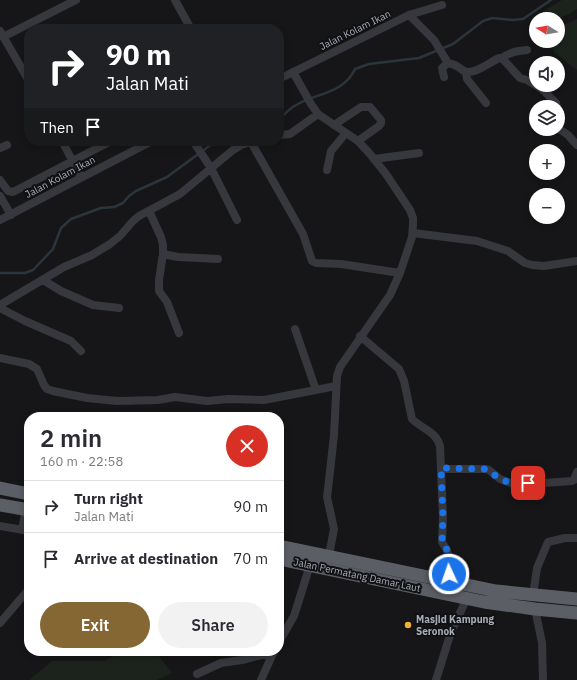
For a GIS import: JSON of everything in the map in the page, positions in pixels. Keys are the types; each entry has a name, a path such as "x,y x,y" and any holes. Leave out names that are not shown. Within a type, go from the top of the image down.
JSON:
{"highway":[{"path":"0,488 24,493"},
{"path":"0,505 24,509"},
{"name":"Jalan Permatang Damar Laut","path":"284,547 329,555 496,591 577,599"},
{"name":"Jalan Permatang Damar Laut","path":"284,560 467,598 577,614"}],"street":[{"path":"24,72 2,34 76,0"},
{"path":"175,0 188,24"},
{"name":"Jalan Kolam Ikan","path":"284,76 409,14 442,6"},
{"path":"409,14 434,40 448,63 457,65 466,72 472,73 498,58 502,58 515,51 528,50"},
{"path":"502,58 520,78 527,80 542,89 553,100"},
{"path":"444,77 442,68 448,63"},
{"path":"293,72 318,114 358,142 386,174 410,210 414,225 413,233 400,273 390,294 340,367 336,386 334,436 327,497 334,528 329,555"},
{"path":"466,72 467,79 486,103"},
{"path":"334,125 361,107 370,107 381,120 381,123 358,142"},
{"path":"284,135 290,134 318,114"},
{"path":"327,170 331,151 346,133"},
{"path":"565,133 577,144"},
{"path":"65,146 81,177"},
{"path":"0,180 6,190 13,192 102,146"},
{"name":"Jalan Kolam Ikan","path":"0,220 142,146"},
{"path":"197,146 211,168 237,220"},
{"path":"81,351 72,341 25,322 0,307 64,267 92,255 110,244 120,236 132,221 149,210 180,194 240,146"},
{"path":"254,146 303,234 312,260 316,263 341,264 400,273"},
{"path":"374,159 419,153"},
{"path":"0,196 11,215"},
{"path":"149,210 161,237 163,254 159,280 159,292 167,302 179,333"},
{"path":"413,233 477,241 508,251 525,263 532,265 544,266 577,261"},
{"path":"163,254 178,257 218,259"},
{"path":"43,280 61,291 93,305 119,308"},
{"path":"295,328 316,390"},
{"path":"360,336 399,369 404,381 412,419 435,435 439,440 443,517 442,542 447,550 450,563 448,580"},
{"path":"0,358 33,366 37,369 47,389 87,398 117,401 158,400 175,397 207,401 228,399 264,400 336,386"},
{"path":"441,468 486,469 500,479 516,485 572,481 574,480 577,472"},
{"path":"0,526 24,530"},
{"path":"533,595 537,568 548,542 565,538 577,538"},
{"path":"284,633 294,616 310,565"},
{"path":"0,623 24,595"},
{"path":"436,680 451,632 467,598"},
{"path":"535,609 542,643 543,680"},
{"path":"198,674 222,662 242,660 256,656"},
{"path":"261,680 272,656"}],"shaded area":[{"path":"562,0 577,0 577,9 568,15 565,16 565,12 542,12"},
{"path":"577,19 577,70 565,61 565,56 559,56 552,48 565,48 565,24"},
{"path":"114,656 159,656 172,673 157,680 29,680 52,661 104,661"}],"waterway":[{"path":"284,115 295,106 306,100 337,88 350,77 355,69 369,64 419,58 453,44 483,21 492,18 513,20 523,19 551,0"},
{"path":"0,273 25,273 33,270 53,249 61,228 71,219 101,208 114,207 123,203 136,191 167,177 209,146"}],"place":[{"name":"Masjid Kampung Seronok","path":"408,625"}],"route":[{"path":"449,574 450,563 447,550 442,542 443,517 441,468 486,469 500,479 516,485 528,483"}]}
